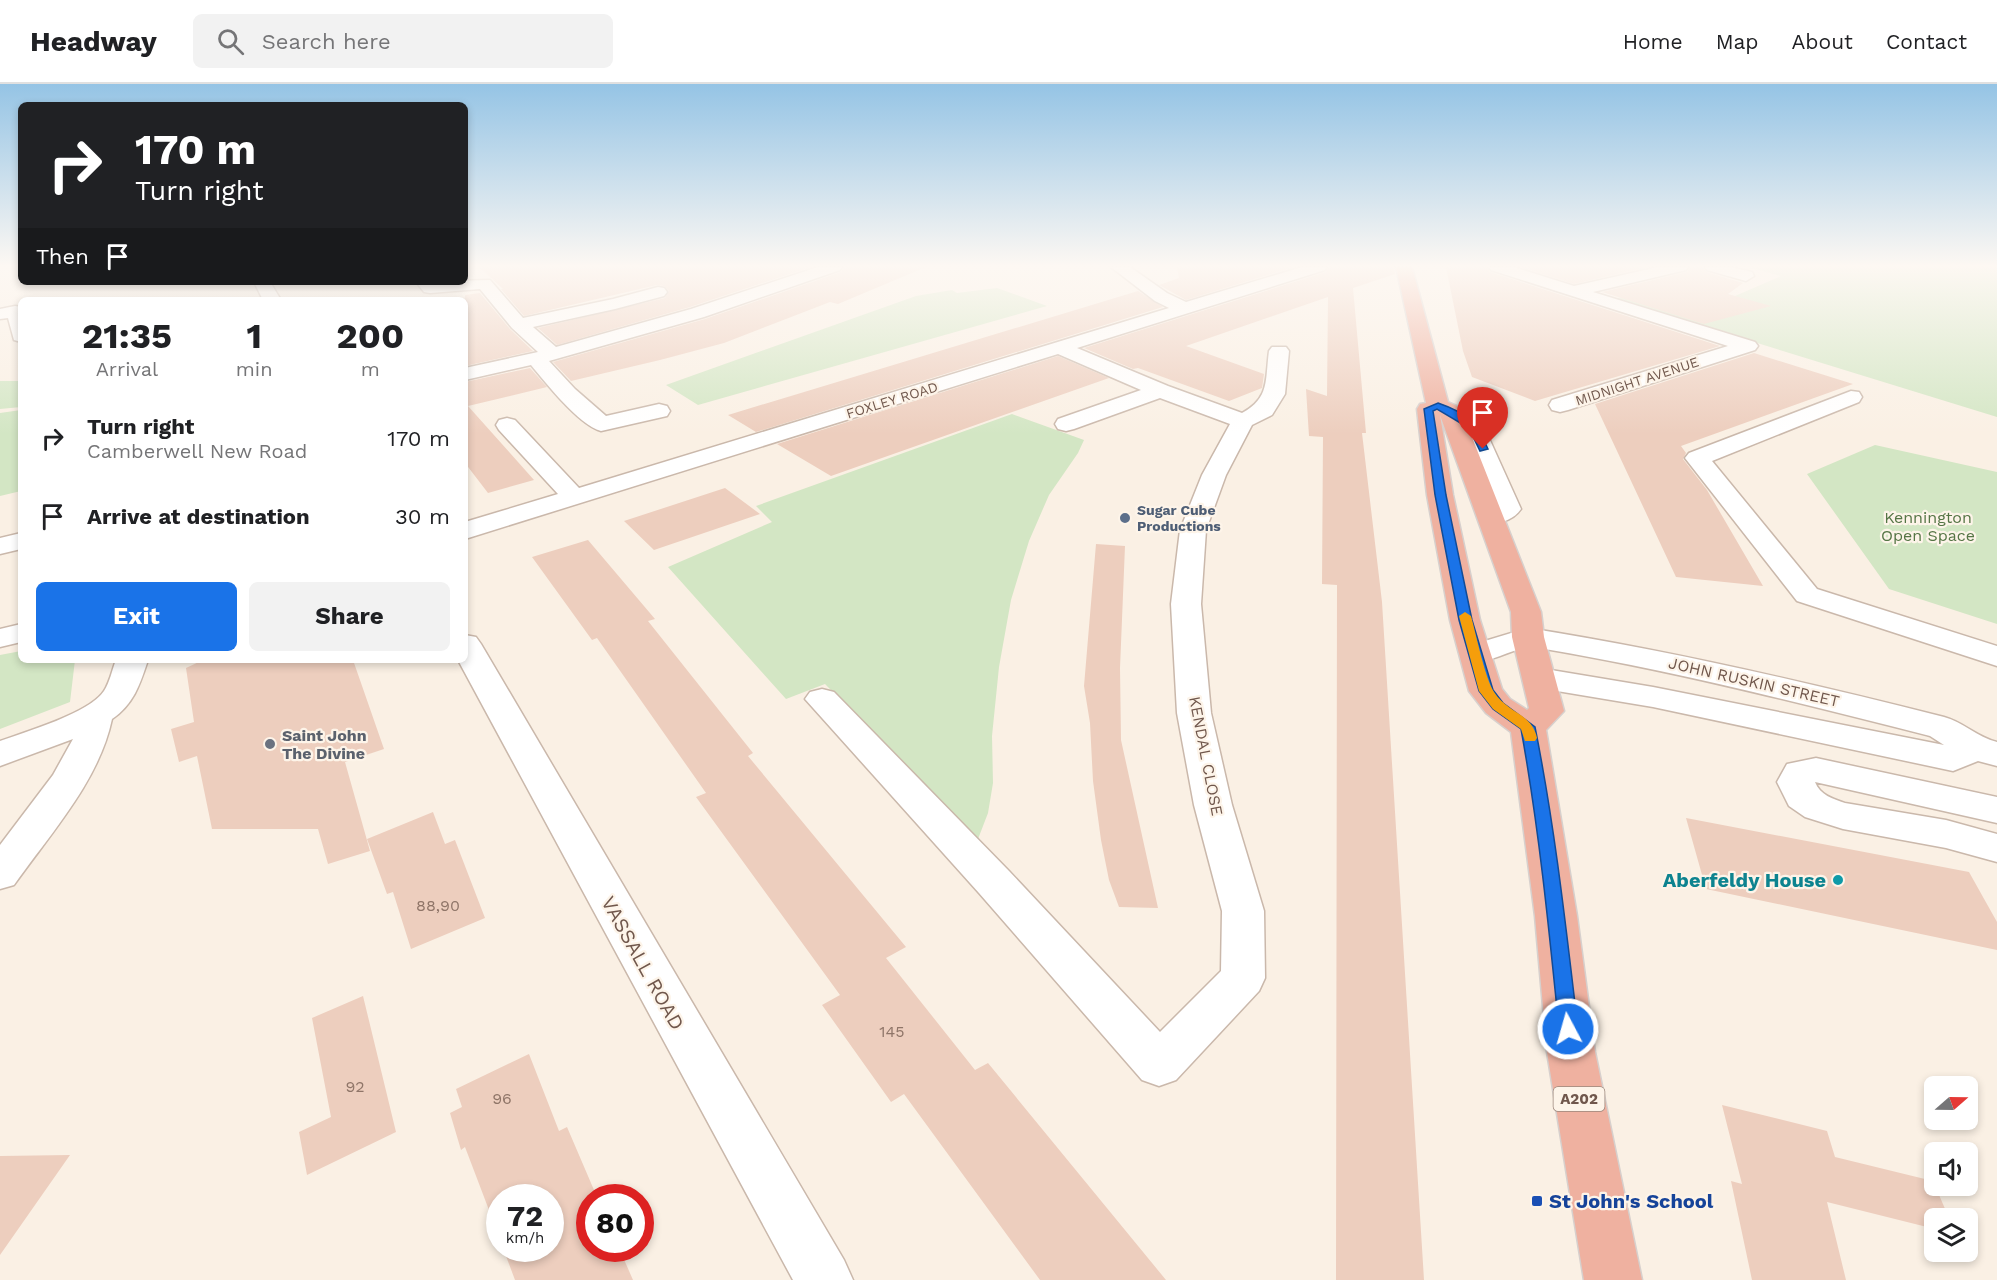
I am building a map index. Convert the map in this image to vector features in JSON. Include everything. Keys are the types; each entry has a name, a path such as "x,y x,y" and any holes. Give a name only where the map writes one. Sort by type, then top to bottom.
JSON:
{"highway":[{"path":"1420,323 1445,411 1428,409 1440,495 1466,620 1486,691 1498,706 1528,727 1547,711 1528,638 1526,612 1490,516"},
{"name":"A202","path":"1528,727 1556,916 1571,1052 1613,1280"}],"street":[{"path":"16,323 18,342"},
{"path":"525,323 519,324 545,357 567,394 601,424 658,411"},
{"path":"468,373 545,357 667,323"},
{"name":"FOXLEY ROAD","path":"468,530 1138,323"},
{"name":"MIDNIGHT AVENUE","path":"1560,405 1748,346 1674,323"},
{"path":"1061,348 1160,391 1242,421 1264,410 1274,394 1279,351"},
{"path":"1066,424 1160,391"},
{"path":"1851,397 1697,458 1807,595 1997,656"},
{"path":"1445,411 1473,427 1503,492 1508,509 1501,514 1490,516"},
{"name":"KENDAL CLOSE","path":"822,699 986,873 1159,1065 1243,978 1243,911 1214,805 1194,712 1186,604 1193,530 1214,475 1242,421"},
{"path":"507,425 575,498"},
{"path":"0,546 18,542"},
{"path":"0,638 18,634"},
{"path":"1476,654 1528,638"},
{"name":"JOHN RUSKIN STREET","path":"1528,638 1651,659 1864,708 1942,728 1985,751"},
{"name":"VASSALL ROAD","path":"468,649 824,1280"},
{"path":"0,754 96,715 118,694 131,663"},
{"name":"JOHN RUSKIN STREET","path":"1539,678 1653,697 1953,759 1985,751"},
{"path":"0,874 68,782 90,741 96,715"},
{"path":"1997,810 1816,770 1800,773 1796,782 1802,797 1818,808 1843,816 1946,834 1997,848"}],"green space":[{"path":"841,323 988,323 698,405 666,385"},
{"path":"1691,323 1997,323 1997,417"},
{"path":"0,381 18,381 18,407 0,409"},
{"path":"18,410 18,492 0,496 0,413"},
{"path":"1012,414 1084,440 1078,453 1049,495 1029,541 1011,600 999,667 992,736 993,783 988,813 978,839 825,684 786,699 668,567 772,522 756,506"},
{"name":"Kennington Open Space","path":"1875,445 1997,472 1997,624 1889,589 1807,474"},
{"path":"18,652 18,663 75,663 70,702 0,729 0,655"}],"building":[{"path":"468,323 505,323 533,351 468,365"},
{"path":"560,323 635,323 557,345 538,328"},
{"path":"692,323 776,323 724,343 571,381 553,362"},
{"path":"1033,323 1112,323 756,432 728,415"},
{"path":"1164,323 1253,323 1186,346 1264,374 1262,388 1229,401 1138,368 1133,369 1084,348"},
{"path":"1328,323 1356,323 1366,433 1362,433 1382,602 1424,1280 1336,1280 1337,585 1322,584 1323,437 1309,436 1306,389 1327,396"},
{"path":"1457,323 1648,323 1720,346 1535,401 1472,377 1463,351"},
{"path":"1754,353 1853,384 1681,446 1686,453 1683,459 1707,490 1763,586 1676,577 1595,404"},
{"path":"1058,356 1109,378 831,476 777,444"},
{"path":"530,368 547,387 468,406 468,381"},
{"path":"468,406 534,480 488,493 468,467"},
{"path":"725,488 760,514 654,550 624,521"},
{"path":"588,540 655,619 648,621 753,753 748,756 906,947 886,958 975,1070 988,1063 1166,1280 1040,1280 904,1094 891,1102 822,1005 840,995 696,797 706,793 597,638 592,640 532,557"},
{"path":"1096,544 1125,546 1120,668 1121,740 1158,908 1119,907 1109,880 1101,840 1093,781 1090,723 1084,686"},
{"name":"Saint John The Divine","path":"197,663 354,663 384,749 345,762 370,851 328,864 318,829 212,829 197,756 179,762 171,729 194,722 186,668"},
{"path":"433,812 445,844 455,840 485,918 411,949 393,892 387,894 367,839"},
{"name":"Aberfeldy House","path":"1686,818 1969,872 1997,922 1997,950 1706,889"},
{"path":"363,996 396,1132 307,1175 299,1132 331,1117 312,1018"},
{"path":"529,1054 559,1131 567,1127 591,1184 576,1184 576,1262 625,1262 633,1280 515,1280 508,1262 564,1262 564,1184 486,1184 486,1202 465,1147 461,1150 450,1113 462,1107 456,1089"},
{"path":"1722,1105 1827,1131 1835,1157 1924,1179 1924,1196 1939,1196 1945,1208 1924,1208 1924,1226 1827,1202 1846,1280 1752,1280 1731,1181 1742,1184"},
{"path":"70,1155 0,1255 0,1156"}],"slow traffic":[{"path":"1465,616 1486,691 1498,706 1528,727 1530,738"}],"place":[{"name":"Sugar Cube Productions","path":"1125,518"},
{"name":"Saint John The Divine","path":"270,744"},
{"name":"Aberfeldy House","path":"1838,880"},
{"name":"St John's School","path":"1537,1201"}],"route":[{"path":"1483,449 1473,427 1466,421 1438,406 1428,409 1440,495 1461,587 1466,620 1486,691 1498,706 1528,727 1556,916 1568,1029"}]}
